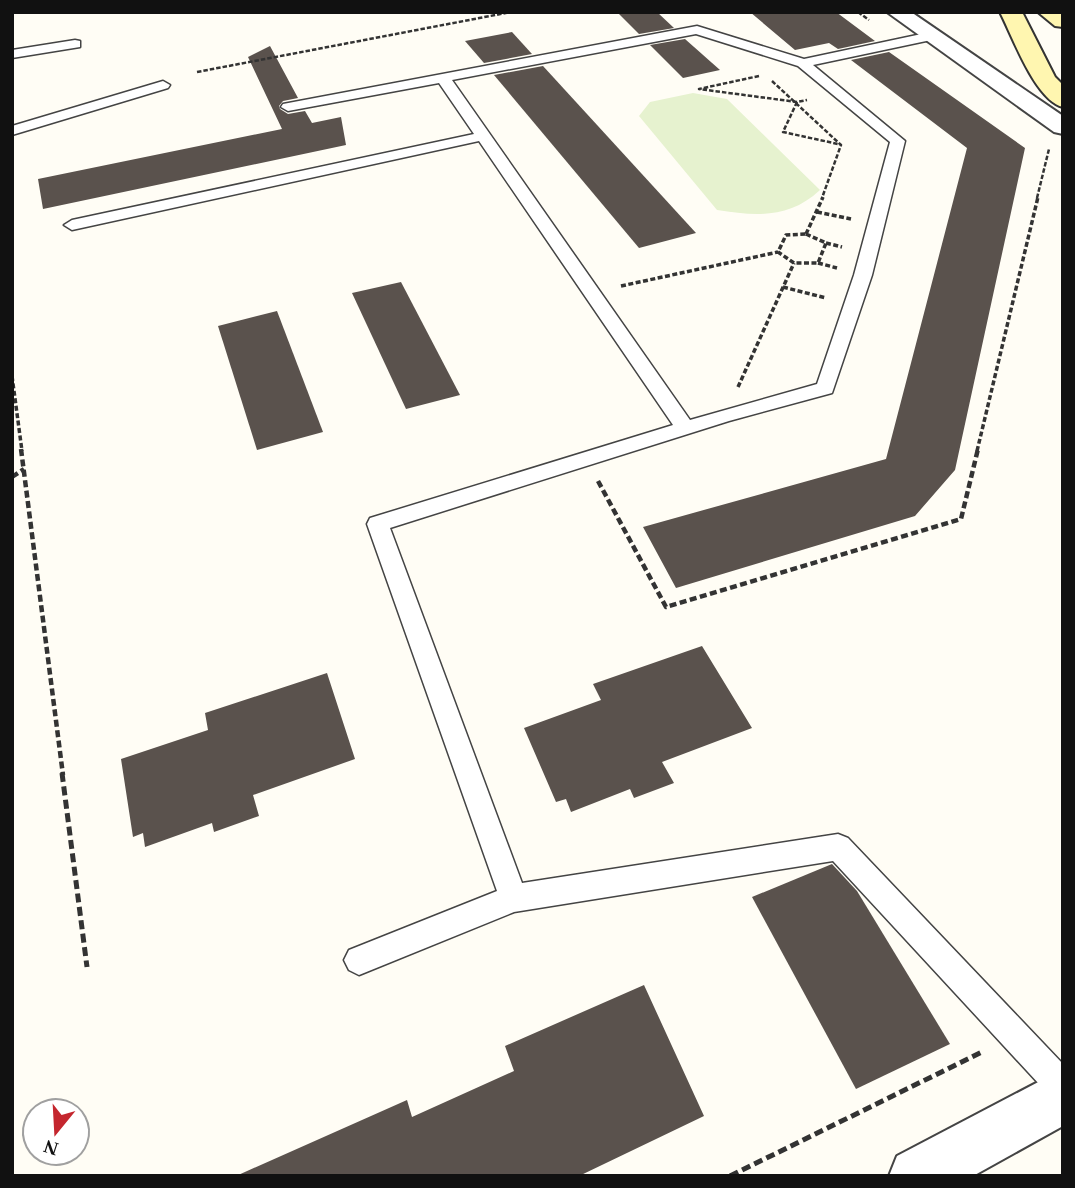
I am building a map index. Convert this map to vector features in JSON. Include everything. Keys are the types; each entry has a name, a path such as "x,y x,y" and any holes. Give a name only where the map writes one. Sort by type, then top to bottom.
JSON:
{"main road":[{"path":"1011,12 1045,80 1063,100"},
{"path":"1048,12 1063,21"}],"street":[{"path":"897,12 1063,127"},
{"path":"917,1176 1063,1096"}],"lane":[{"path":"288,107 697,30 803,63 898,141 870,254 825,388 724,416 379,524 514,898"},
{"path":"803,63 931,36"},
{"path":"12,54 75,44"},
{"path":"443,78 686,429"},
{"path":"12,131 163,85"},
{"path":"72,225 483,136"},
{"path":"359,960 514,898 838,847 1063,1087"}],"path":[{"path":"197,72 511,12"},
{"path":"797,102 699,89 764,74 797,102 841,145"},
{"path":"797,102 783,132 841,145"},
{"path":"806,234 817,212 841,145"},
{"path":"587,460 666,607 961,519 1049,148"},
{"path":"591,293 778,252 794,263 818,263 826,243 806,234 786,235 778,252"},
{"path":"724,416 794,263"},
{"path":"783,287 853,305"},
{"path":"12,376 87,967"},
{"path":"12,477 24,469"},
{"path":"730,1176 1015,1036"}],"green space":[{"path":"693,93 727,99 820,190 784,211 759,214 717,210 639,116 650,102"}],"building":[{"path":"617,12 657,12 674,28 639,34"},
{"path":"750,12 836,12 875,41 838,49 829,43 795,50"},
{"path":"512,32 532,54 484,63 465,41"},
{"path":"685,39 720,70 683,78 650,45"},
{"path":"270,46 298,98 283,101 280,109 288,114 305,111 312,123 341,117 346,145 43,209 38,179 282,129 248,57"},
{"path":"889,52 1025,148 955,470 915,516 676,588 643,527 886,459 967,148 851,60"},
{"path":"543,66 696,233 639,248 494,75"},
{"path":"401,282 460,395 406,409 352,293"},
{"path":"277,311 323,432 257,450 218,326"},
{"path":"702,646 752,728 662,762 674,783 634,798 630,789 571,812 566,799 556,802 524,728 601,700 593,684"},
{"path":"327,673 355,759 253,795 259,816 214,832 212,823 145,847 143,833 133,837 121,759 208,730 205,713"},
{"path":"832,864 857,891 950,1044 856,1089 752,897"},
{"path":"644,985 704,1116 579,1176 236,1176 407,1100 412,1117 514,1071 505,1046"}]}
